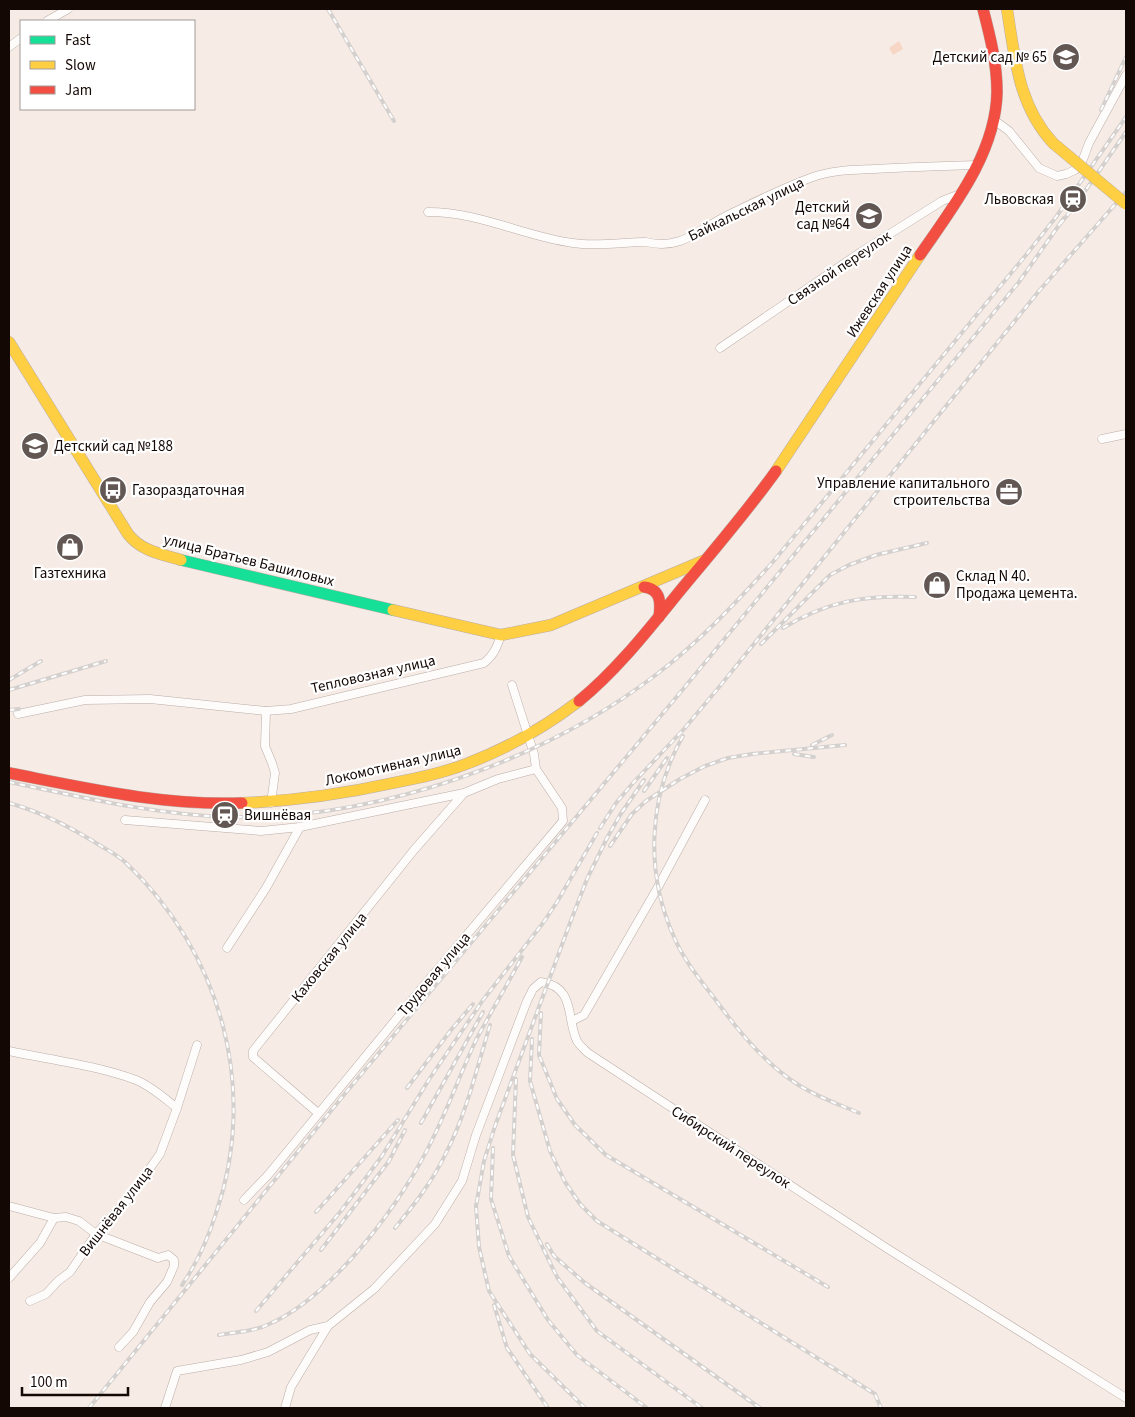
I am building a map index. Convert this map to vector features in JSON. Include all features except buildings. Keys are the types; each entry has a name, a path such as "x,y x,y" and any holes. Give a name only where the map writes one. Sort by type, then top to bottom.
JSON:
{"street":[{"path":"49,20 68,9"},
{"name":"Ижевская улица","path":"706,560 744,514 791,451 977,166 994,120 996,105 996,68 993,45 983,9"},
{"path":"1006,9 1025,99 1038,125 1053,143 1126,204"},
{"path":"9,47 20,39"},
{"path":"994,120 1009,131 1039,168 1057,176 1066,174 1076,170 1082,162 1089,143 1126,75"},
{"name":"Байкальская улица","path":"428,212 465,215 502,224 540,237 575,244 672,243 692,237 727,215 814,177 834,171 905,167 977,166"},
{"name":"Связной переулок","path":"720,348 861,252 942,201 960,194"},
{"name":"улица Братьев Башиловых","path":"9,342 118,520 133,540 144,549 186,561 501,635"},
{"path":"1102,439 1126,434"},
{"path":"501,635 551,625 706,560"},
{"name":"Локомотивная улица","path":"9,773 148,798 200,802 271,803 340,795 440,772 472,762 527,734 560,714 589,692 626,655 706,560"},
{"path":"644,587 653,589 660,596 659,617"},
{"name":"Тепловозная улица","path":"18,714 85,700 150,699 266,711 291,709 484,663 497,649 501,635"},
{"name":"Трудовая улица","path":"244,1200 268,1175 420,989 563,821 562,808 536,768 534,754 512,685"},
{"path":"266,711 265,746 275,773 271,803"},
{"path":"125,820 261,831 300,827 464,792 498,779 536,768"},
{"name":"Каховская улица","path":"318,1114 253,1057 253,1051 414,850 464,792"},
{"path":"572,1021 584,1015 658,887 705,800"},
{"path":"227,948 266,888 300,827"},
{"name":"Сибирский переулок","path":"328,1326 374,1289 435,1224 462,1181 476,1135 527,1000 532,989 541,982 556,988 564,995 568,1003 577,1041 588,1053 880,1244 1126,1398"},
{"name":"Вишнёвая улица","path":"30,1301 46,1294 70,1272 96,1234 131,1195 160,1154 197,1045"},
{"path":"9,1051 76,1063 136,1080 146,1085 177,1108"},
{"path":"9,1206 54,1218 66,1217 79,1221 96,1234 158,1258 168,1255 174,1260 174,1266 167,1282 150,1302 133,1332 119,1347"},
{"path":"9,1278 40,1243 54,1218"},
{"path":"165,1408 177,1371 259,1355 310,1330 328,1326"},
{"path":"285,1408 291,1387 328,1326"}],"shaded area":[{"path":"899,41 903,49 893,55 889,48"}],"railway":[{"path":"328,9 394,121"},
{"path":"1101,110 1126,57"},
{"path":"9,782 147,809 202,816 285,815 342,808 399,796 455,780 510,759 562,734 612,706 688,649 772,563 1026,255 1056,217 1126,117"},
{"path":"1060,224 1126,132"},
{"path":"600,828 616,803 684,729 720,686 1039,291 1126,192"},
{"path":"89,1408 343,1096 684,688 1019,282 1064,218"},
{"path":"761,644 830,575 849,565 876,555 927,543"},
{"path":"783,628 815,611 847,602 879,597 915,597"},
{"path":"9,680 41,661"},
{"path":"9,690 106,661"},
{"path":"9,710 19,709"},
{"path":"812,745 832,735"},
{"path":"683,736 671,760 663,784 654,835 658,887 678,946 694,971 735,1025 772,1065 794,1082 810,1091 859,1113"},
{"path":"610,846 632,814 646,801 680,779 705,766 728,758 752,754 845,745"},
{"path":"794,754 814,757"},
{"path":"644,791 667,758"},
{"path":"585,1408 530,1354 489,1291 479,1247 476,1206 484,1161 495,1126 587,879 620,815 644,780"},
{"path":"9,803 56,821 90,839 123,860 159,899 186,938 208,981 223,1025 231,1071 233,1119 228,1166 216,1213 202,1250 182,1285"},
{"path":"256,1311 341,1211 382,1156 430,1078 483,1000 557,902 597,833"},
{"path":"219,1335 262,1327 292,1312 316,1293 364,1245 404,1190 420,1163 439,1126 476,1040 522,957"},
{"path":"407,1088 473,1004"},
{"path":"421,1123 483,1012"},
{"path":"541,1013 539,1055 557,1099 575,1125 606,1155 828,1287"},
{"path":"395,1228 428,1184 452,1140 471,1091 490,1025"},
{"path":"532,1039 530,1081 550,1151 565,1182 580,1204 597,1221 875,1394 881,1408"},
{"path":"516,1079 513,1155 528,1217 557,1277 597,1331 702,1408"},
{"path":"316,1212 398,1120"},
{"path":"321,1250 389,1161 405,1130"},
{"path":"493,1148 491,1199 509,1256 548,1320 577,1355 647,1408"},
{"path":"547,1244 554,1256 585,1283 760,1408"},
{"path":"494,1305 507,1348 548,1408"}],"traffic: fast":[{"path":"181,560 393,610"}],"traffic: slow":[{"path":"1007,9 1016,63 1025,97 1041,128 1053,143"},
{"path":"1053,143 1126,204"},
{"path":"776,471 920,255"},
{"path":"9,342 128,534 145,548 181,560"},
{"path":"393,610 501,635 551,625 705,560"},
{"path":"242,803 280,801 337,794 448,770 481,758 510,744 553,720 579,701"}],"traffic: jam":[{"path":"920,255 959,198 981,158 995,115 996,71 983,9"},
{"path":"579,701 619,663 644,635 741,517 776,471"},
{"path":"644,587 650,588 659,597 659,617"},
{"path":"9,773 154,799 183,802 242,803"}],"place":[{"name":"Детский сад № 65","path":"1066,57"},
{"name":"Львовская","path":"1073,199"},
{"name":"Детский сад №64","path":"869,216"},
{"name":"Детский сад №188","path":"35,446"},
{"name":"Газораздаточная","path":"113,490"},
{"name":"Управление капитального строительства","path":"1009,492"},
{"name":"Газтехника","path":"70,547"},
{"name":"Склад N 40. Продажа цемента.","path":"937,585"},
{"name":"Вишнёвая","path":"225,815"}]}
